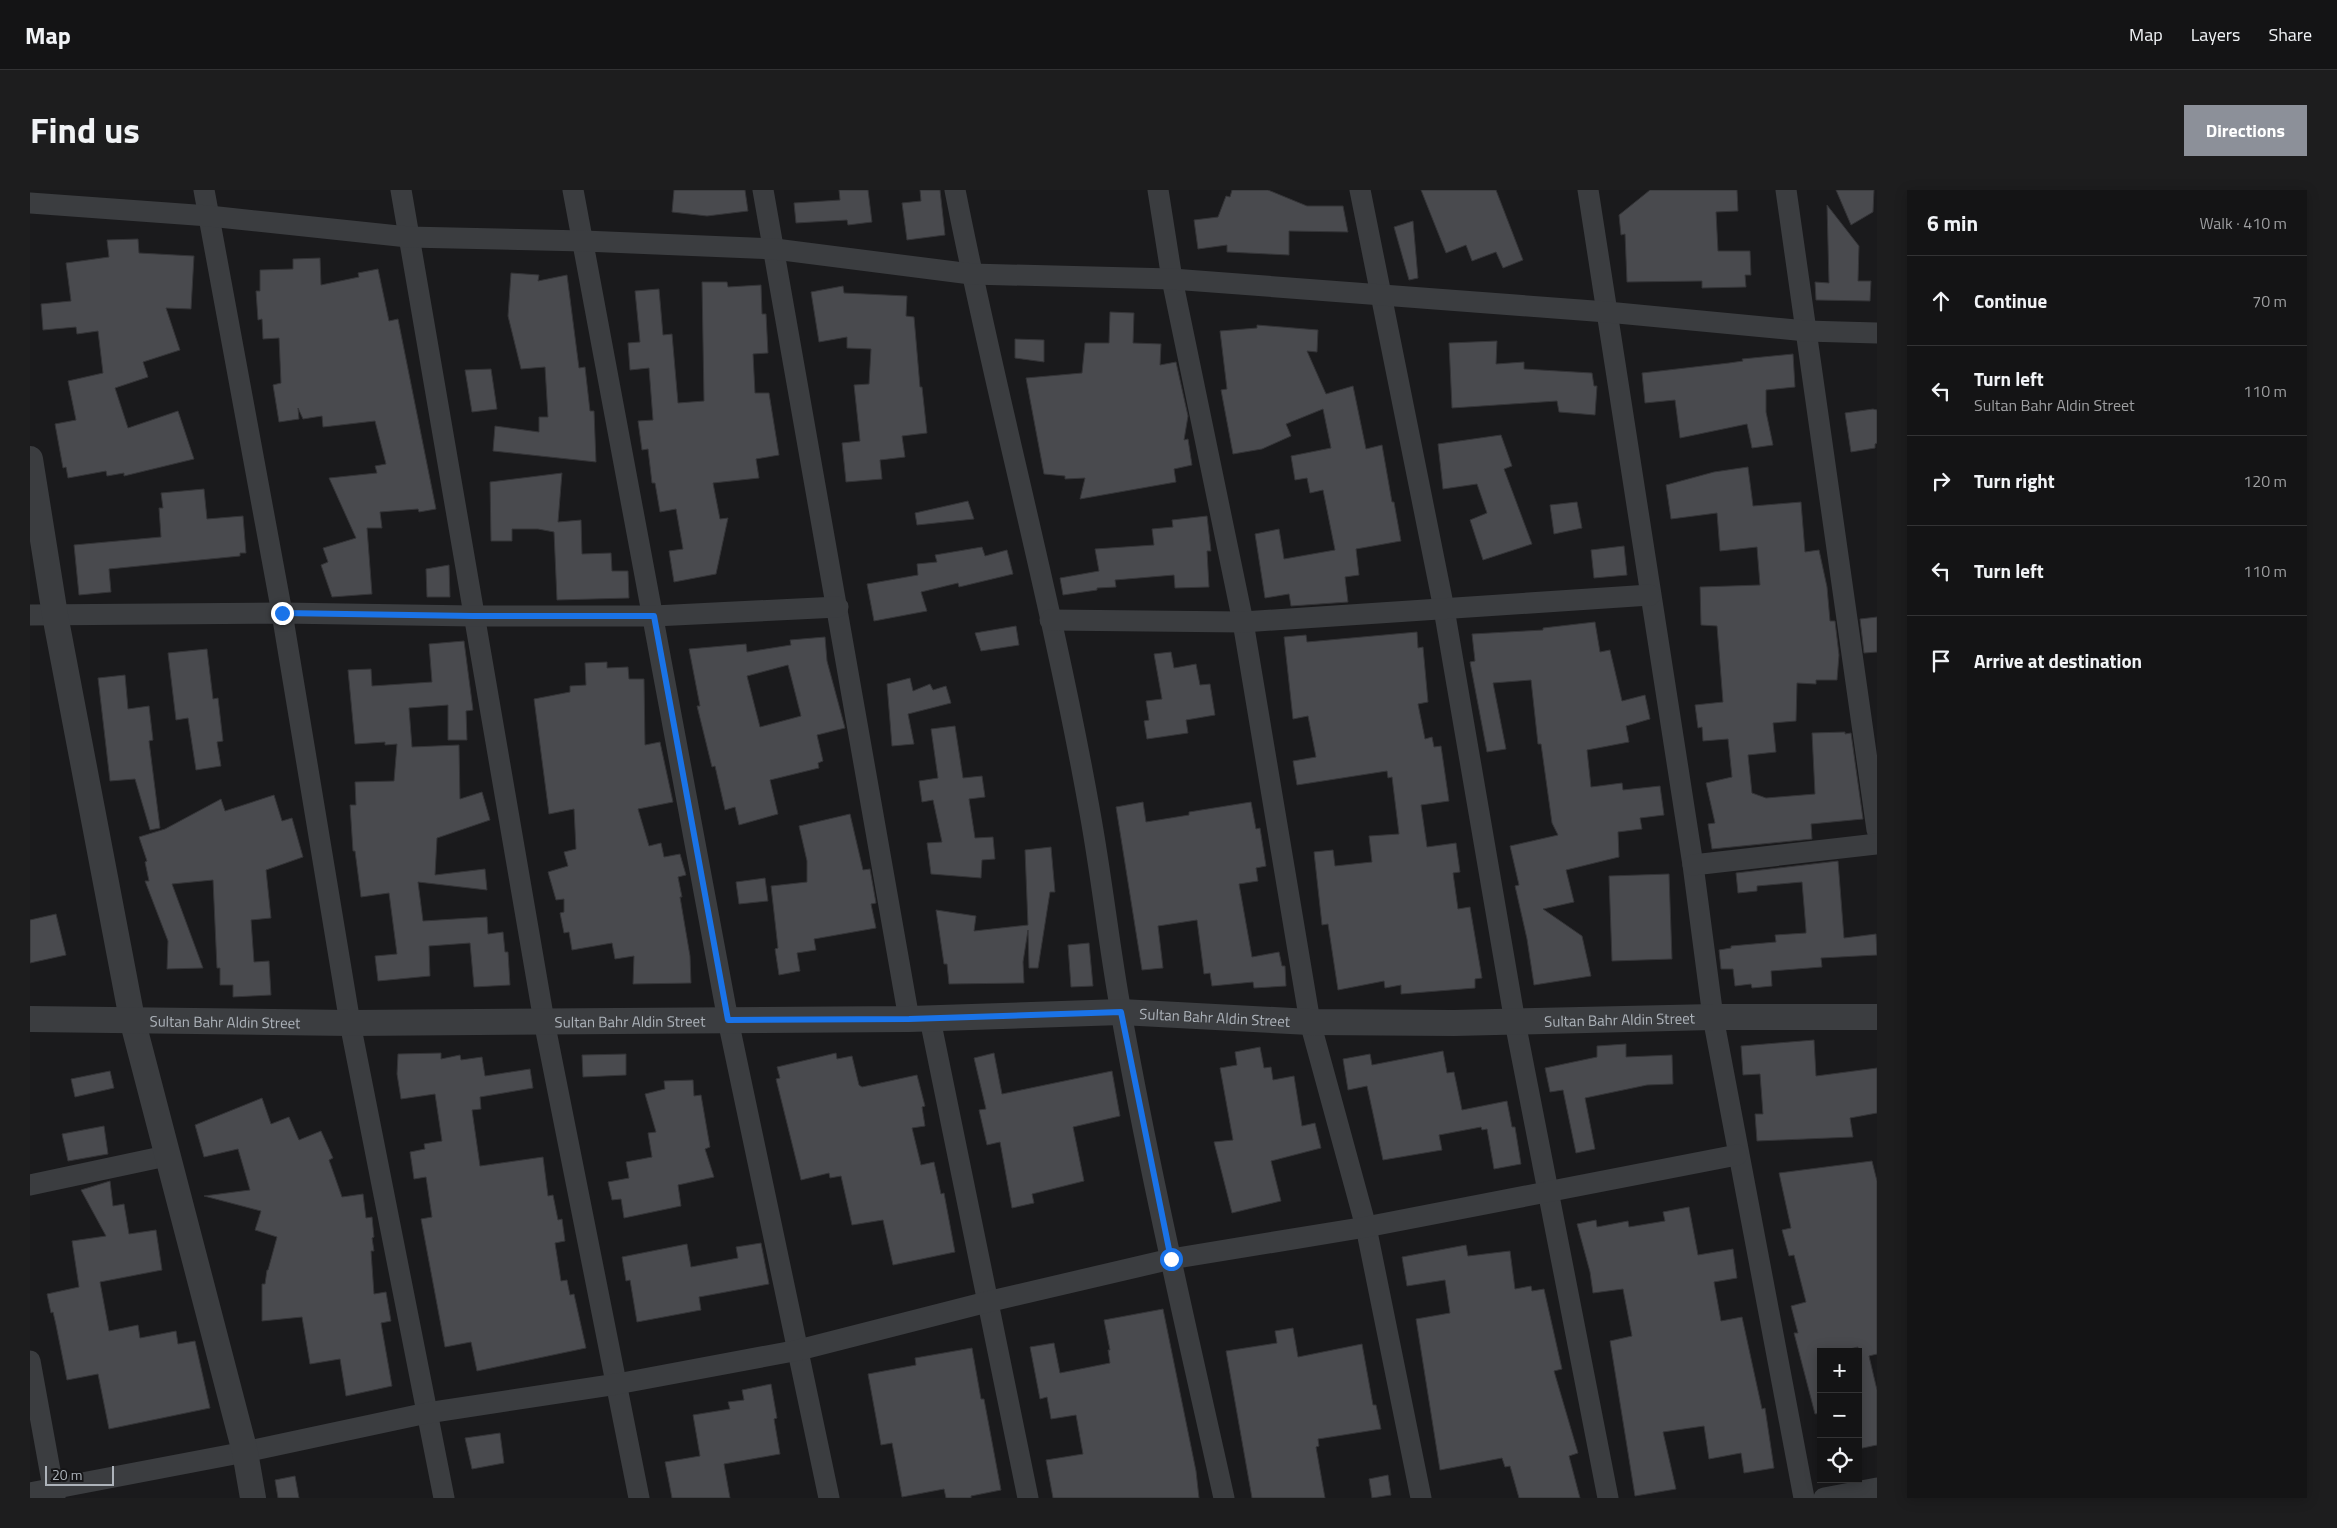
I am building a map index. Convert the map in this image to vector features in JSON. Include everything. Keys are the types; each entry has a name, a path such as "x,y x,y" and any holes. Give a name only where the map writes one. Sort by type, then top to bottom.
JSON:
{"street":[{"path":"204,190 282,613 350,1023 444,1498"},
{"path":"401,190 544,1021 640,1498"},
{"path":"573,190 728,1020 829,1498"},
{"path":"764,190 838,607 919,1019 987,1302 1028,1498"},
{"path":"955,190 971,274 1050,620 1090,813 1121,1012 1171,1259 1224,1498"},
{"path":"1158,190 1172,279 1243,622 1310,1022 1366,1227 1421,1498"},
{"path":"1360,190 1444,609 1515,1022 1608,1498"},
{"path":"1588,190 1693,864 1713,1018 1804,1498"},
{"path":"1786,190 1877,830"},
{"path":"30,203 209,216 408,237 584,241 775,249 971,274 1172,279 1607,312 1806,331 1877,333"},
{"path":"30,459 42,615 132,1019 166,1156 245,1452 254,1498"},
{"path":"1050,620 1243,622 1650,595"},
{"path":"42,615 282,613 654,616 838,607"},
{"path":"1693,864 1877,844"},
{"name":"Sultan Bahr Aldin Street","path":"30,1019 350,1023 919,1019 1121,1012 1310,1022 1515,1022 1877,1017"},
{"path":"30,1493 54,1493 427,1413 617,1384 799,1350 987,1302 1171,1259 1366,1227 1738,1155"},
{"path":"30,1185 166,1156"},
{"path":"30,1361 54,1493"},
{"path":"1824,1498 1877,1488"}],"building":[{"path":"674,190 745,190 748,211 707,216 672,212"},
{"path":"839,190 868,190 872,222 848,225 847,220 796,223 794,203 840,200"},
{"path":"920,190 940,190 945,235 907,240 902,203 921,201"},
{"path":"1232,190 1268,190 1307,206 1343,206 1348,232 1289,231 1289,255 1227,252 1227,245 1198,249 1194,220 1218,217 1226,196 1230,197"},
{"path":"1421,190 1496,190 1523,260 1503,268 1496,252 1472,261 1466,245 1446,253"},
{"path":"1650,190 1737,190 1738,211 1716,212 1718,251 1750,251 1751,275 1745,275 1746,287 1702,288 1702,281 1627,282 1625,234 1621,235 1619,215"},
{"path":"1836,190 1874,190 1873,212 1851,225"},
{"path":"1827,205 1859,246 1858,281 1871,281 1870,301 1816,300 1815,282 1829,283"},
{"path":"1413,221 1418,278 1409,280 1394,227"},
{"path":"138,239 139,253 194,256 191,309 166,308 180,350 143,362 148,377 115,388 128,428 178,411 194,459 124,476 124,473 107,476 106,471 68,478 66,467 63,468 55,424 76,420 68,381 103,373 98,331 77,334 76,327 43,330 41,304 71,301 66,263 109,257 107,240"},
{"path":"320,258 321,285 359,277 358,273 378,269 389,321 398,319 436,509 419,512 418,509 380,512 382,528 367,528 372,594 332,597 321,565 328,562 323,548 356,538 329,478 377,473 375,466 386,464 375,421 323,427 322,416 303,419 298,408 299,419 279,422 273,385 281,383 279,338 263,339 262,319 258,320 256,291 260,291 260,270 293,269 293,259"},
{"path":"511,273 539,275 538,281 567,275 579,368 585,367 590,411 594,411 596,462 493,451 495,426 539,432 539,417 548,417 545,367 521,369 508,316"},
{"path":"702,282 727,282 728,287 761,285 762,314 766,314 768,353 753,354 755,393 769,393 779,455 756,459 759,478 713,483 720,519 728,518 716,574 674,582 669,551 683,549 676,509 660,512 655,483 652,483 648,449 642,450 638,421 653,420 649,368 630,370 628,343 640,342 635,291 659,289 663,335 672,334 678,403 704,401"},
{"path":"843,286 844,293 907,296 906,316 914,317 920,387 922,387 927,433 902,436 905,457 880,460 882,479 846,482 842,443 860,441 854,385 869,384 871,349 847,348 847,337 819,342 811,292"},
{"path":"1110,312 1134,313 1133,343 1161,344 1160,365 1176,362 1188,416 1184,440 1188,439 1192,465 1174,469 1176,482 1080,499 1085,478 1065,479 1065,476 1044,474 1026,378 1082,373 1085,343 1109,343"},
{"path":"1257,325 1318,330 1317,352 1307,351 1326,394 1353,386 1366,449 1382,445 1401,541 1356,549 1359,575 1345,577 1348,602 1291,606 1289,594 1265,598 1255,534 1279,529 1284,559 1335,550 1323,490 1310,493 1307,478 1295,480 1291,456 1331,448 1323,409 1286,424 1291,436 1262,449 1233,454 1221,390 1227,389 1220,331 1257,328"},
{"path":"1015,339 1044,340 1044,362 1015,358"},
{"path":"1497,341 1496,364 1524,362 1524,369 1592,373 1594,386 1597,386 1595,415 1559,412 1557,401 1452,408 1449,343"},
{"path":"1793,354 1795,387 1766,390 1766,412 1773,445 1752,448 1747,424 1680,438 1675,400 1645,403 1642,373"},
{"path":"491,369 497,409 472,412 465,370"},
{"path":"1877,410 1877,443 1875,448 1851,452 1845,413"},
{"path":"1501,435 1512,466 1504,469 1532,544 1483,560 1470,520 1487,513 1477,484 1443,489 1438,444"},
{"path":"1748,467 1753,506 1801,502 1805,552 1819,550 1827,587 1830,621 1835,621 1839,655 1837,680 1816,680 1816,684 1797,683 1796,721 1773,723 1776,752 1748,755 1752,793 1766,798 1815,794 1812,733 1851,733 1863,819 1811,824 1812,839 1712,849 1708,824 1715,823 1706,783 1732,777 1728,739 1703,741 1702,727 1698,728 1695,705 1723,702 1717,626 1701,625 1700,587 1760,585 1757,547 1720,551 1717,513 1671,519 1666,485 1714,472"},
{"path":"562,473 558,522 581,520 582,554 611,553 612,571 628,571 629,598 557,600 554,532 538,529 512,529 512,541 491,541 490,482"},
{"path":"204,489 207,519 243,516 246,553 240,553 240,556 109,569 111,592 79,595 74,545 161,537 159,508 163,508 161,493"},
{"path":"968,501 974,519 917,525 915,513"},
{"path":"1577,502 1582,528 1554,534 1550,505"},
{"path":"1207,516 1211,551 1207,551 1209,587 1175,588 1174,575 1115,580 1116,587 1097,588 1097,590 1063,595 1060,578 1099,571 1095,549 1154,545 1152,529 1173,527 1172,520"},
{"path":"1624,546 1627,575 1594,578 1591,550"},
{"path":"982,547 985,556 1007,550 1013,574 959,587 958,583 921,592 927,611 874,621 867,584 918,575 917,564 937,562 935,555"},
{"path":"449,565 450,597 427,597 426,569"},
{"path":"1877,617 1877,652 1864,653 1860,619"},
{"path":"1595,622 1600,652 1610,650 1622,701 1645,695 1650,719 1626,726 1629,742 1587,750 1591,787 1622,783 1623,790 1660,786 1664,815 1640,818 1642,829 1618,832 1619,857 1566,870 1574,902 1543,909 1582,936 1591,976 1534,985 1527,939 1515,886 1519,885 1510,846 1558,835 1552,823 1541,744 1538,744 1531,680 1493,683 1506,749 1487,752 1470,662 1475,661 1472,634 1543,630 1543,628"},
{"path":"1016,626 1019,645 981,651 975,633"},
{"path":"1417,632 1418,648 1423,647 1428,702 1418,704 1425,739 1432,737 1434,747 1441,746 1449,801 1421,805 1427,847 1456,843 1460,872 1453,873 1458,909 1470,907 1482,978 1475,979 1475,988 1401,994 1401,985 1385,988 1384,981 1338,990 1328,924 1322,925 1314,852 1333,850 1335,866 1372,862 1369,836 1399,834 1392,777 1388,778 1387,771 1297,785 1293,761 1316,757 1308,716 1293,719 1284,637 1306,635 1307,642"},
{"path":"825,637 827,661 845,728 817,735 823,761 818,763 819,768 770,780 778,814 739,825 735,807 725,810 715,766 712,767 697,706 700,706 689,649 746,644 747,652 791,645 790,640","holes":["788,665 801,716 760,727 747,676"]},
{"path":"464,641 473,710 466,711 467,740 448,740 448,705 409,708 412,747 459,745 460,799 482,792 490,820 437,838 435,875 485,869 487,890 418,882 423,921 487,917 488,934 503,932 505,952 508,952 510,985 474,987 470,943 429,946 430,976 378,981 375,956 397,954 389,893 361,897 355,851 353,851 350,805 356,805 355,782 394,781 397,744 385,745 385,742 355,744 348,670 371,669 372,686 432,682 429,644"},
{"path":"207,649 213,699 218,698 223,741 217,742 221,766 196,770 188,718 176,720 168,653"},
{"path":"1171,652 1174,668 1196,664 1200,685 1210,684 1215,715 1186,720 1188,733 1147,739 1144,721 1149,720 1146,701 1162,699 1154,654"},
{"path":"607,662 607,668 628,667 629,679 644,679 645,745 660,742 673,802 638,809 649,846 661,843 664,857 680,854 686,875 678,877 690,956 691,983 633,984 634,956 615,959 612,943 572,950 569,932 564,933 560,913 564,912 564,899 556,900 548,872 568,866 564,852 576,849 574,809 549,814 534,699 570,692 570,686 586,685 585,663"},
{"path":"125,675 128,709 149,706 153,740 149,741 160,828 150,830 135,779 110,781 98,678"},
{"path":"910,678 913,691 930,684 933,690 946,686 951,703 908,714 914,744 892,746 887,684"},
{"path":"955,726 963,778 982,776 985,797 969,799 975,838 993,837 995,859 982,860 981,878 931,874 927,843 942,842 933,800 922,802 919,781 938,778 931,729"},
{"path":"274,795 282,821 292,818 303,857 266,870 271,918 251,920 254,962 269,961 271,995 233,997 233,985 220,985 220,968 217,968 213,880 172,884 203,968 167,969 168,941 145,881 149,881 145,862 147,861 139,837 165,829 221,799 225,811"},
{"path":"1143,802 1146,822 1189,815 1189,812 1251,802 1256,829 1260,828 1266,866 1256,868 1258,881 1239,884 1252,957 1279,952 1282,966 1285,966 1286,986 1254,988 1253,982 1212,986 1210,973 1204,974 1197,920 1158,926 1163,968 1142,970 1116,807"},
{"path":"850,814 863,870 870,869 876,903 871,904 876,928 814,939 816,950 797,953 800,971 779,975 775,949 778,948 771,886 807,882 807,861 799,826"},
{"path":"1051,847 1055,892 1050,892 1038,968 1029,968 1028,930 1023,962 1024,983 949,984 936,910 976,916 974,931 1028,925 1025,850"},
{"path":"1838,861 1844,938 1876,934 1877,955 1821,958 1822,967 1771,971 1772,986 1752,988 1751,984 1735,986 1733,969 1721,969 1719,950 1731,948 1731,946 1776,942 1775,935 1806,933 1802,882 1757,886 1757,891 1738,893 1736,873"},
{"path":"1669,874 1672,959 1612,961 1609,876"},
{"path":"765,878 768,901 739,904 736,882"},
{"path":"56,914 66,955 30,963 30,920"},
{"path":"1089,943 1093,986 1071,987 1068,945"},
{"path":"1814,1040 1816,1076 1877,1068 1877,1113 1850,1118 1853,1137 1757,1141 1755,1114 1763,1114 1760,1074 1743,1075 1741,1046"},
{"path":"1626,1044 1626,1057 1672,1055 1673,1084 1647,1085 1585,1098 1595,1149 1576,1153 1563,1090 1550,1092 1545,1068 1597,1057 1597,1046"},
{"path":"1260,1047 1264,1068 1271,1067 1273,1080 1294,1076 1302,1126 1315,1123 1321,1148 1271,1161 1281,1201 1232,1213 1214,1142 1233,1140 1220,1068 1237,1065 1235,1052"},
{"path":"1443,1051 1447,1073 1454,1072 1462,1110 1507,1101 1512,1127 1515,1127 1521,1164 1494,1169 1487,1129 1482,1130 1481,1127 1439,1135 1442,1150 1383,1160 1367,1086 1348,1090 1343,1059 1370,1054 1372,1065"},
{"path":"441,1053 441,1059 460,1055 461,1060 482,1057 485,1076 530,1069 533,1088 480,1097 481,1109 472,1110 480,1166 543,1157 548,1196 553,1195 558,1220 562,1219 565,1241 555,1243 561,1281 567,1280 570,1295 574,1294 586,1348 477,1371 471,1342 445,1347 421,1219 432,1217 426,1177 414,1179 410,1152 425,1149 424,1144 442,1141 435,1094 401,1099 397,1074 398,1054"},
{"path":"836,1053 837,1059 852,1056 859,1085 862,1087 917,1075 925,1106 922,1107 925,1126 912,1128 921,1165 934,1162 941,1194 944,1193 955,1252 893,1265 883,1220 852,1225 841,1176 830,1178 829,1173 801,1180 776,1079 780,1078 777,1067"},
{"path":"994,1053 1002,1094 1112,1071 1120,1116 1073,1127 1084,1181 1032,1194 1034,1203 1012,1208 1000,1142 987,1145 979,1110 986,1109 974,1058"},
{"path":"626,1054 626,1075 583,1077 582,1055"},
{"path":"110,1071 114,1088 75,1097 71,1079"},
{"path":"693,1080 694,1096 701,1095 710,1147 705,1149 714,1177 678,1185 681,1206 624,1218 621,1199 612,1200 608,1182 629,1178 626,1162 652,1157 648,1133 656,1132 645,1094 665,1089 664,1081"},
{"path":"262,1098 271,1124 289,1117 299,1140 321,1131 333,1158 329,1160 342,1197 363,1194 366,1218 372,1217 374,1251 371,1251 374,1294 386,1292 391,1321 381,1323 392,1386 346,1396 340,1359 310,1364 302,1317 262,1321 262,1284 265,1284 267,1270 277,1237 255,1230 261,1211 204,1196 250,1190 238,1149 204,1157 195,1125"},
{"path":"104,1126 108,1154 68,1161 62,1134"},
{"path":"1872,1161 1877,1181 1877,1354 1869,1356 1877,1390 1877,1445 1862,1448 1862,1348 1817,1348 1817,1414 1815,1414 1794,1333 1798,1333 1791,1306 1806,1302 1794,1255 1789,1256 1782,1230 1791,1228 1779,1173"},
{"path":"110,1181 113,1206 124,1204 129,1234 156,1230 162,1270 100,1282 109,1331 138,1325 140,1338 176,1331 178,1344 195,1341 210,1408 109,1429 98,1374 67,1380 53,1312 51,1313 47,1294 79,1287 72,1241 106,1236 81,1190"},
{"path":"1689,1207 1698,1255 1733,1249 1737,1278 1714,1282 1721,1321 1742,1317 1762,1409 1765,1408 1774,1468 1744,1473 1741,1453 1709,1459 1704,1426 1663,1432 1676,1489 1635,1496 1610,1341 1632,1336 1623,1289 1593,1293 1590,1272 1577,1224 1596,1220 1597,1227 1628,1221 1629,1227 1665,1221 1663,1212"},
{"path":"761,1243 769,1284 699,1297 701,1310 637,1322 630,1280 626,1281 622,1257 687,1244 691,1267 738,1258 736,1247"},
{"path":"1466,1245 1468,1256 1510,1251 1515,1289 1531,1286 1532,1291 1544,1289 1562,1369 1554,1371 1578,1453 1569,1456 1580,1498 1519,1498 1510,1466 1505,1467 1502,1458 1440,1470 1416,1319 1450,1313 1445,1280 1407,1286 1402,1257"},
{"path":"1163,1309 1196,1471 1199,1498 1053,1498 1046,1460 1083,1454 1076,1415 1051,1419 1047,1397 1040,1399 1030,1347 1054,1343 1060,1373 1110,1363 1108,1350 1110,1350 1104,1320"},
{"path":"1293,1328 1298,1357 1362,1344 1373,1405 1376,1405 1381,1429 1318,1439 1319,1446 1316,1447 1325,1498 1252,1498 1226,1351 1277,1343 1275,1331"},
{"path":"972,1348 981,1399 984,1399 1001,1490 971,1496 971,1498 946,1498 944,1489 902,1497 892,1443 881,1445 868,1374 916,1365 915,1358"},
{"path":"771,1384 777,1418 774,1419 780,1454 724,1464 730,1498 672,1498 665,1462 700,1456 693,1415 730,1409 728,1402 744,1400 742,1390"},
{"path":"500,1433 504,1463 472,1469 465,1438"},
{"path":"1388,1475 1391,1495 1372,1498 1369,1479"},
{"path":"295,1476 299,1498 278,1498 275,1480"}],"route":[{"path":"282,613 654,616 728,1020 909,1019 1121,1012 1171,1259"}]}
